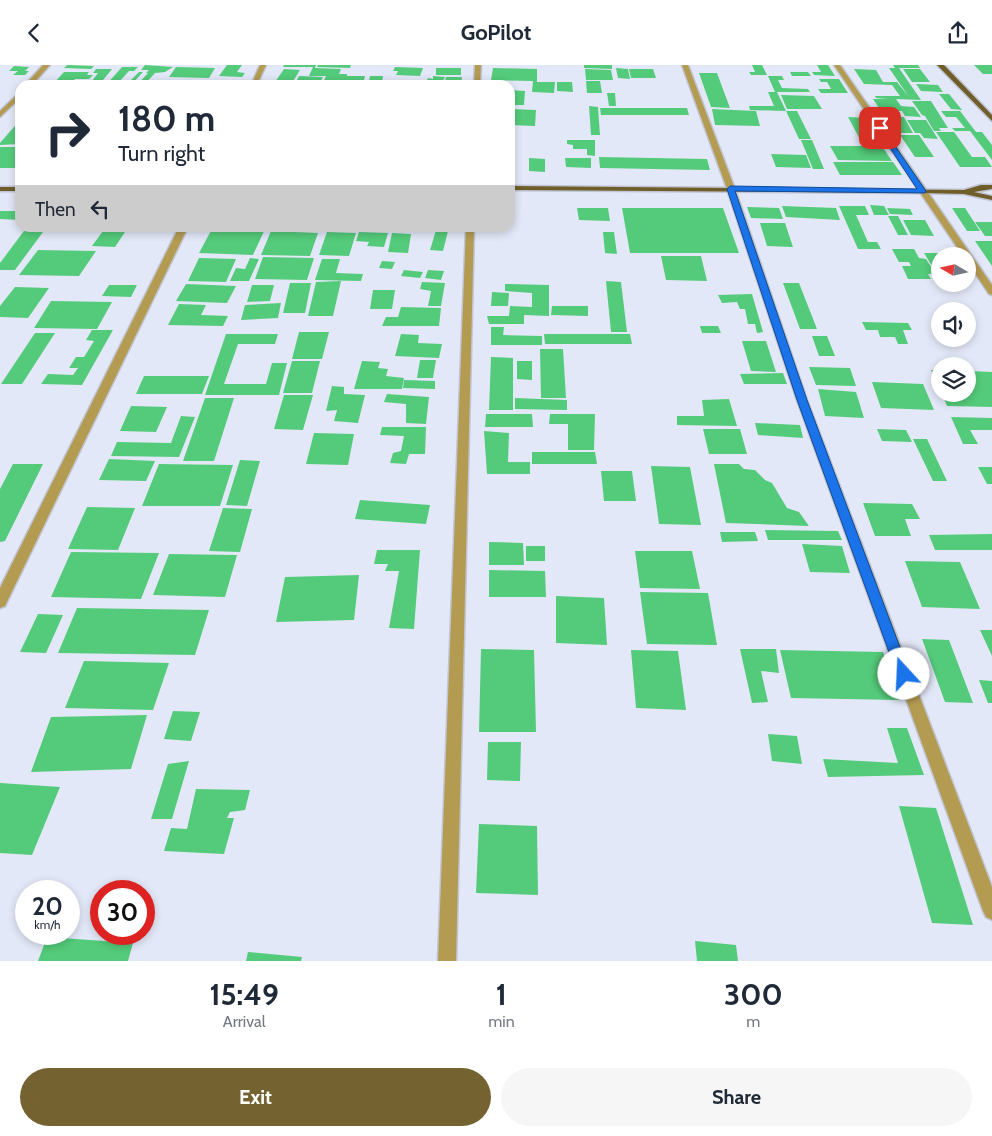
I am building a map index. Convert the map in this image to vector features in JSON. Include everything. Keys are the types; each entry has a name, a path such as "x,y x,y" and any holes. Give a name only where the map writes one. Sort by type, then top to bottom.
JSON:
{"main road":[{"path":"940,65 992,119"},
{"path":"964,192 982,187 992,187"},
{"path":"515,188 922,191 964,192 992,198"},
{"path":"0,189 15,189"}],"street":[{"path":"33,80 47,65"},
{"path":"256,80 263,65"},
{"path":"477,80 478,65"},
{"path":"685,65 730,189 802,400 992,911"},
{"path":"837,65 960,247"},
{"path":"0,115 15,99"},
{"path":"0,602 182,232"},
{"path":"447,961 470,232"},
{"path":"976,270 992,292"}],"building":[{"path":"67,65 94,66 91,69 64,68"},
{"path":"145,65 173,67 165,72 155,73 149,80 142,80 149,70 141,70"},
{"path":"227,65 242,65 237,72 245,73 242,77 219,76"},
{"path":"284,65 316,65 315,68 341,69 339,74 347,74 347,76 365,76 364,80 324,80 326,76 309,76 313,67 283,67"},
{"path":"318,65 351,65 350,68 317,67"},
{"path":"584,65 612,65 612,69 584,68"},
{"path":"752,65 762,65 767,75 751,75 749,72 755,72"},
{"path":"817,65 828,65 835,76 814,75 812,72 821,72"},
{"path":"893,65 918,65 920,68 899,68 921,100 896,99 901,106 914,107 921,117 905,116 902,111 881,111 873,99 888,99 876,98 875,96 900,96 892,85 864,84 854,69 876,70 883,82 897,82 909,97 889,68 895,68"},
{"path":"974,65 992,65 992,74 983,74"},
{"path":"14,66 29,67 25,71 29,71 25,75 13,75 18,71 9,71"},
{"path":"122,67 138,67 134,71 129,71 121,80 110,80"},
{"path":"176,67 215,68 209,78 169,77"},
{"path":"395,67 423,68 420,76 396,75 398,71 393,71"},
{"path":"436,68 461,68 461,75 436,75"},
{"path":"493,68 537,69 537,82 555,82 554,93 532,92 533,81 491,80"},
{"path":"616,68 628,69 630,79 618,78"},
{"path":"96,69 112,69 103,80 93,80 98,73 93,73"},
{"path":"284,69 300,70 294,80 276,80"},
{"path":"585,69 611,70 613,80 586,80"},
{"path":"629,69 653,69 656,78 631,78"},
{"path":"903,69 920,69 930,82 912,82"},
{"path":"64,72 89,72 87,75 93,75 89,79 57,80"},
{"path":"139,72 143,72 136,80 131,80"},
{"path":"790,72 808,72 811,76 792,76"},
{"path":"699,73 717,73 730,108 711,107"},
{"path":"299,76 323,77 322,80 297,80"},
{"path":"370,76 383,76 382,80 369,80"},
{"path":"433,76 445,77 444,80 427,80 428,78 433,79"},
{"path":"768,76 782,76 784,80 778,80 782,88 808,89 810,92 775,92"},
{"path":"446,77 462,77 462,80 445,80"},
{"path":"819,79 839,79 848,93 821,93 818,89 831,89 827,82 821,82"},
{"path":"586,81 600,81 602,93 587,93"},
{"path":"557,82 572,82 573,92 557,91"},
{"path":"916,84 938,85 943,92 921,91"},
{"path":"515,90 525,91 524,105 515,105"},
{"path":"768,92 777,92 786,111 750,110 749,106 774,106"},
{"path":"607,93 615,93 616,106 609,106"},
{"path":"939,94 949,94 962,110 951,109"},
{"path":"781,95 814,96 822,109 787,109"},
{"path":"912,101 931,101 948,128 939,128 941,131 934,131 925,116 922,115"},
{"path":"589,106 598,107 600,135 591,135"},
{"path":"600,108 687,108 689,115 601,115"},
{"path":"515,109 536,110 535,126 515,125"},
{"path":"712,109 756,111 760,126 715,125"},
{"path":"786,111 797,111 811,139 799,139"},
{"path":"941,111 960,111 976,132 982,132 992,145 992,160 970,131 955,131 952,128 965,128 956,117 946,117"},
{"path":"848,117 867,118 884,145 863,145"},
{"path":"887,117 904,117 913,133 897,133"},
{"path":"907,120 926,120 938,139 924,138 920,133 915,133"},
{"path":"15,126 15,144 0,145"},
{"path":"936,132 954,132 972,157 985,157 992,167 960,167"},
{"path":"900,135 919,135 934,157 915,157"},
{"path":"567,140 595,140 595,156 587,155 587,149 573,149 573,145 567,144"},
{"path":"801,140 812,140 824,169 813,169"},
{"path":"830,146 882,146 892,161 838,160"},
{"path":"0,147 15,147 15,168 0,168"},
{"path":"771,154 806,155 811,168 776,167"},
{"path":"599,157 707,159 710,170 600,168"},
{"path":"529,158 545,159 545,172 529,171"},
{"path":"565,158 591,158 591,168 566,167"},
{"path":"833,162 893,162 902,175 840,175"},
{"path":"870,205 884,206 889,215 874,215"},
{"path":"782,206 836,208 840,220 786,217"},
{"path":"839,206 865,206 869,215 856,215 868,242 877,242 881,249 858,249"},
{"path":"747,207 779,208 783,219 751,218"},
{"path":"577,208 608,208 610,221 579,220"},
{"path":"622,208 723,208 739,253 630,253"},
{"path":"887,208 910,209 913,215 890,214"},
{"path":"952,208 965,208 980,231 967,231"},
{"path":"0,211 15,211 15,220 0,219"},
{"path":"888,216 898,216 908,235 898,235"},
{"path":"903,220 925,220 934,236 911,235"},
{"path":"975,222 992,222 992,236 985,236"},
{"path":"760,223 785,223 793,247 767,246"},
{"path":"23,232 43,232 15,270 0,270 0,263"},
{"path":"102,232 125,232 115,247 92,246"},
{"path":"210,232 264,232 253,255 199,253"},
{"path":"271,232 318,233 310,256 261,255"},
{"path":"327,232 356,233 349,256 319,255"},
{"path":"359,232 388,233 384,247 367,246 369,242 356,241"},
{"path":"435,232 448,232 443,251 430,250"},
{"path":"603,232 614,232 617,254 605,253"},
{"path":"392,233 411,234 408,253 388,252"},
{"path":"975,241 992,241 992,266"},
{"path":"892,249 914,249 919,258 926,259 931,266 931,274 928,274 931,279 908,279 902,266 911,266 909,262 899,262"},
{"path":"38,250 96,251 79,276 19,275"},
{"path":"924,253 931,253 931,264"},
{"path":"661,256 701,256 707,281 666,280"},
{"path":"263,257 314,258 307,280 255,279"},
{"path":"199,258 236,259 226,282 188,281"},
{"path":"250,258 259,259 249,281 230,281 236,268 245,269"},
{"path":"322,259 340,259 336,273 363,274 361,281 315,280"},
{"path":"382,261 395,262 392,269 379,268"},
{"path":"404,270 423,272 420,278 401,276"},
{"path":"428,270 444,271 441,280 425,278"},
{"path":"341,281 333,316 308,316 316,282"},
{"path":"606,281 621,282 627,332 611,332"},
{"path":"422,282 445,283 441,306 428,306 431,291 420,289"},
{"path":"290,283 311,283 305,313 283,313"},
{"path":"783,283 799,283 817,329 800,329"},
{"path":"186,284 236,286 227,303 176,301"},
{"path":"505,284 549,285 549,316 524,315 524,324 489,324 487,316 509,316 510,306 532,307 532,293 505,291"},
{"path":"109,285 137,285 131,297 102,296"},
{"path":"252,285 274,285 270,301 247,302"},
{"path":"15,287 49,288 28,318 0,317 0,306"},
{"path":"373,290 395,290 392,309 370,309"},
{"path":"492,292 509,293 508,306 491,306"},
{"path":"752,294 763,332 757,333 755,324 748,324 745,309 740,309 737,302 722,303 718,295"},
{"path":"51,301 112,302 97,329 34,328"},
{"path":"281,303 278,318 241,320 245,305"},
{"path":"179,304 206,305 201,315 228,316 223,326 168,325"},
{"path":"552,306 588,306 588,316 551,315"},
{"path":"401,307 441,308 439,326 382,326 386,317 398,317"},
{"path":"862,322 908,323 912,330 903,330 908,344 898,344 895,337 880,337 878,330 866,330"},
{"path":"700,326 718,326 721,333 702,333"},
{"path":"491,327 504,327 503,335 542,336 542,345 491,345"},
{"path":"92,330 113,330 82,385 41,384 48,374 73,375 78,368 69,368 76,357 84,357 94,341 86,340"},
{"path":"299,332 329,332 322,359 292,359"},
{"path":"35,333 55,333 22,384 1,384"},
{"path":"226,334 278,334 275,344 238,344 224,384 266,384 272,363 287,363 279,395 205,395"},
{"path":"401,334 419,335 418,343 442,344 439,358 395,356"},
{"path":"544,334 630,334 632,344 545,344"},
{"path":"812,336 827,336 835,356 819,356"},
{"path":"742,341 766,341 776,372 751,371"},
{"path":"540,349 563,349 566,398 541,398"},
{"path":"491,357 513,358 513,410 489,410"},
{"path":"420,360 436,360 433,378 417,378"},
{"path":"292,361 320,361 312,393 283,393"},
{"path":"362,361 380,362 378,368 388,369 386,376 404,378 402,389 354,389"},
{"path":"517,361 532,361 532,380 517,379"},
{"path":"809,367 850,368 856,386 816,385"},
{"path":"976,371 992,372 992,407 947,406 945,402 976,402"},
{"path":"783,373 787,384 744,384 740,374"},
{"path":"144,376 209,376 202,394 136,394"},
{"path":"404,380 435,381 435,389 403,388"},
{"path":"872,382 923,384 934,410 881,408"},
{"path":"332,386 344,387 344,394 365,395 358,423 334,421 337,410 326,411"},
{"path":"818,389 856,392 864,418 825,416"},
{"path":"387,394 429,397 426,424 406,423 406,404 384,402"},
{"path":"284,395 313,395 303,430 274,429"},
{"path":"205,398 234,398 214,461 183,461"},
{"path":"515,398 567,400 567,410 515,409"},
{"path":"729,399 737,426 677,425 677,416 704,416 702,400"},
{"path":"131,406 167,407 156,432 120,431"},
{"path":"486,414 532,414 533,427 485,427"},
{"path":"550,414 595,414 594,450 568,450 568,424 549,424"},
{"path":"181,416 195,417 179,457 111,456 117,442 171,443"},
{"path":"951,417 992,418 992,430 970,430 978,444 963,444"},
{"path":"755,423 800,425 803,438 758,435"},
{"path":"382,427 426,427 425,454 409,454 406,464 390,463 393,453 401,451 404,436 380,435"},
{"path":"703,429 740,429 747,454 709,454"},
{"path":"877,429 906,430 912,442 882,441"},
{"path":"484,431 509,433 508,462 530,462 530,474 487,474"},
{"path":"314,433 354,434 348,465 306,464"},
{"path":"913,439 927,439 947,481 933,481"},
{"path":"532,452 595,452 597,464 532,464"},
{"path":"109,459 155,461 146,481 99,480"},
{"path":"240,460 260,461 247,506 226,505"},
{"path":"13,464 43,464 5,541 0,542 0,489"},
{"path":"159,464 233,465 220,506 142,506"},
{"path":"714,464 739,464 744,469 755,470 765,480 772,483 787,508 799,512 809,526 726,523"},
{"path":"651,466 690,467 701,525 659,524"},
{"path":"978,467 992,467 992,484 987,484"},
{"path":"601,471 632,471 636,501 604,501"},
{"path":"360,500 430,505 426,524 355,519"},
{"path":"863,503 912,504 920,519 905,519 911,536 875,536"},
{"path":"87,507 135,508 118,550 68,549"},
{"path":"223,508 252,509 240,552 209,551"},
{"path":"765,530 838,531 842,540 768,540"},
{"path":"720,532 755,532 758,541 722,542"},
{"path":"992,534 992,550 935,550 929,535"},
{"path":"489,542 523,543 524,565 489,565"},
{"path":"802,544 842,546 850,573 810,572"},
{"path":"526,546 545,546 545,561 526,561"},
{"path":"377,550 420,550 414,629 389,628 399,571 385,571 388,564 374,564"},
{"path":"635,551 692,551 700,589 640,588"},
{"path":"71,552 159,553 141,599 51,597"},
{"path":"169,554 237,555 225,597 153,595"},
{"path":"905,561 960,562 980,609 922,607"},
{"path":"489,570 545,571 546,597 489,597"},
{"path":"359,575 354,620 276,622 285,577"},
{"path":"640,592 708,593 717,645 647,644"},
{"path":"556,596 604,598 607,645 556,643"},
{"path":"77,608 209,610 195,655 58,653"},
{"path":"38,614 63,615 46,653 20,652"},
{"path":"980,630 992,630 992,656"},
{"path":"922,639 949,640 973,703 945,702"},
{"path":"481,649 534,650 536,732 479,732"},
{"path":"740,649 776,649 779,673 761,671 768,702 752,703"},
{"path":"631,650 678,651 686,710 636,708"},
{"path":"780,650 883,652 899,700 791,698"},
{"path":"84,661 169,663 153,710 65,708"},
{"path":"979,680 992,681 992,703 988,703"},
{"path":"173,711 200,712 191,741 164,739"},
{"path":"147,715 131,769 31,772 51,717"},
{"path":"887,728 907,728 924,775 828,777 823,759 898,763"},
{"path":"768,734 797,736 802,764 772,761"},
{"path":"488,742 521,742 520,781 487,780"},
{"path":"189,761 172,819 151,819 168,764"},
{"path":"0,783 60,787 32,855 0,853"},
{"path":"196,789 250,790 245,810 230,812 227,818 234,818 224,854 164,851 171,828 187,829"},
{"path":"899,806 936,808 973,925 932,923"},
{"path":"479,824 537,826 538,895 476,893"},
{"path":"80,939 90,940 90,945 132,945 128,961 38,961 44,945 80,945"},
{"path":"695,941 736,945 738,961 697,961"},
{"path":"248,952 302,957 301,961 246,961"}],"route":[{"path":"880,128 922,191 730,189 802,400 904,674"}]}
